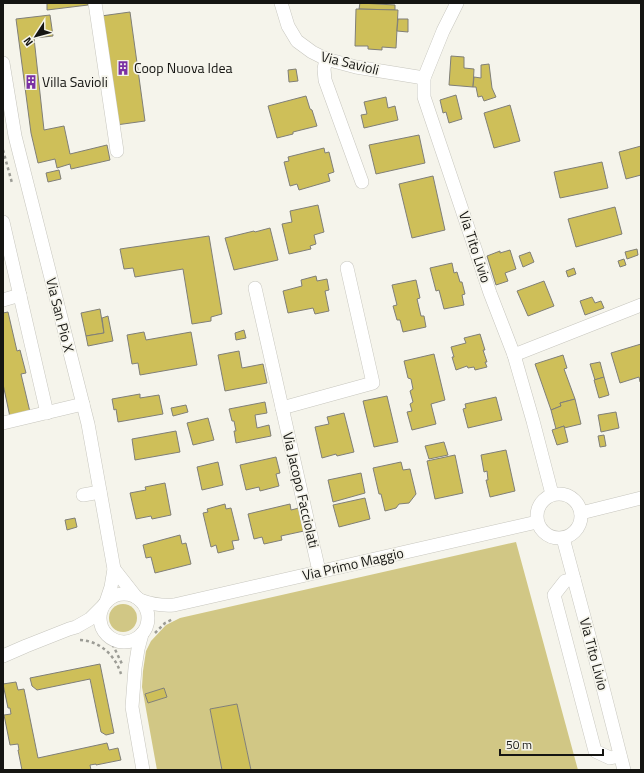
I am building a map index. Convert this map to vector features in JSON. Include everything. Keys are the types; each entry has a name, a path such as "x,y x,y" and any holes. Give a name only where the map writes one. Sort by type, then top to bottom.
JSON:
{"street":[{"path":"95,3 117,151"},
{"name":"Via Savioli","path":"281,3 288,26 297,41 326,60 356,67 424,78"},
{"name":"Via Tito Livio","path":"457,3 443,31 424,78 424,97 490,293 514,355 552,494"},
{"path":"326,60 324,69 325,80 362,182"},
{"name":"Via San Pio X","path":"3,63 14,136 88,424 114,569 111,587 104,604"},
{"path":"3,222 48,413"},
{"path":"282,408 374,383 347,268"},
{"name":"Via Jacopo Facciolati","path":"255,288 319,571"},
{"path":"3,300 20,295"},
{"path":"514,355 641,305"},
{"path":"3,423 83,404"},
{"path":"83,495 100,492"},
{"path":"552,494 566,494 579,505 581,513 581,521 578,527 570,535 563,538 554,538 547,535 537,522 538,507 545,498 552,494"},
{"path":"581,513 641,498"},
{"name":"Via Primo Maggio","path":"76,634 104,604 112,597 120,594 128,594 151,604 169,606 537,522"},
{"name":"Via Tito Livio","path":"563,538 602,680 624,770"},
{"name":"Via San Pio X","path":"114,569 138,599"},
{"path":"574,579 565,581 554,595 595,750 610,758 620,756"},
{"path":"138,599 144,605 147,611 148,619 138,649 132,707 143,770"},
{"path":"104,604 100,616 101,626 106,635"},
{"name":"Via Primo Maggio","path":"3,656 69,629 76,634 92,630 106,635 118,642 135,640 156,616 169,606"}],"path":[{"path":"76,634 106,651 116,662 121,675"}],"shaded area":[{"path":"516,542 578,770 251,770 237,704 210,709 222,770 157,770 142,687 146,651 151,641 166,625 180,618","holes":["164,688 167,697 148,703 145,694"]},
{"path":"123,604 133,608 137,618 133,628 123,632 113,628 109,618 113,608"}],"building":[{"path":"47,3 88,3 88,5 47,10"},
{"path":"360,3 395,5 395,10 359,9"},
{"path":"356,9 398,10 396,48 382,47 382,50 368,49 368,46 355,46"},
{"name":"Coop Nuova Idea","path":"130,12 145,121 116,125 101,16"},
{"name":"Villa Savioli","path":"50,15 53,36 34,38 44,130 64,126 70,154 107,145 110,160 71,169 70,164 57,168 55,159 38,163 31,133 16,19"},
{"path":"398,19 408,19 408,32 397,31"},
{"path":"451,56 464,57 464,68 474,69 473,87 449,85"},
{"path":"489,64 492,88 496,97 484,101 482,96 478,97 476,87 473,87 474,77 481,78 481,65"},
{"path":"296,69 298,81 289,82 288,70"},
{"path":"456,95 462,119 449,123 446,112 443,113 440,100"},
{"path":"306,96 317,126 277,138 268,106"},
{"path":"386,97 388,108 395,106 398,120 364,128 361,115 367,114 364,102"},
{"path":"510,105 520,141 494,148 484,113"},
{"path":"419,135 425,163 376,174 369,145"},
{"path":"641,146 641,175 626,179 619,152"},
{"path":"324,148 325,153 329,152 334,172 328,174 330,181 299,190 297,184 290,186 284,162 289,161 288,157"},
{"path":"602,162 608,188 560,198 554,172"},
{"path":"59,170 61,179 48,182 46,173"},
{"path":"433,176 445,230 412,238 399,184"},
{"path":"318,205 324,232 314,235 316,244 310,246 311,249 289,254 282,224 292,222 290,211"},
{"path":"615,207 622,234 576,247 568,219"},
{"path":"270,228 278,260 234,270 225,238"},
{"path":"209,236 222,314 211,317 211,321 192,324 183,269 135,277 133,268 124,269 120,249"},
{"path":"637,249 638,255 627,259 625,252"},
{"path":"510,250 516,269 505,273 508,281 496,285 487,256 500,251 500,253"},
{"path":"530,252 534,262 523,267 519,256"},
{"path":"624,259 626,265 620,267 618,261"},
{"path":"452,263 454,273 457,272 460,282 462,282 465,294 462,295 464,305 444,309 439,290 436,291 430,268"},
{"path":"574,268 576,274 568,277 566,271"},
{"path":"316,276 317,281 327,279 329,290 325,291 329,311 315,314 313,308 288,313 283,291 302,286 301,280"},
{"path":"416,280 420,298 417,299 421,316 424,316 426,327 403,332 400,320 397,320 393,306 397,305 392,285"},
{"path":"544,281 554,306 528,316 517,291"},
{"path":"592,297 595,303 601,301 604,308 585,315 580,301"},
{"path":"100,309 104,333 86,336 81,313"},
{"path":"8,312 17,351 20,350 26,373 21,374 30,412 10,417 3,384 3,313"},
{"path":"108,316 113,341 88,346 86,336 104,333 102,318"},
{"path":"244,330 246,338 236,340 235,333"},
{"path":"144,332 146,340 191,332 197,365 140,375 138,363 132,364 127,335"},
{"path":"480,334 485,350 483,350 487,367 475,370 474,367 468,368 467,366 456,370 451,347 466,343 464,338"},
{"path":"641,344 641,382 639,377 620,383 611,353"},
{"path":"239,351 242,368 263,364 267,383 225,391 218,355"},
{"path":"434,354 445,400 431,404 436,424 412,430 407,412 412,411 410,404 413,402 410,391 413,389 411,379 408,378 404,361"},
{"path":"563,355 567,368 564,369 575,399 560,403 561,406 551,410 535,364"},
{"path":"600,362 604,377 595,380 590,364"},
{"path":"604,377 609,395 599,398 594,380"},
{"path":"140,394 140,398 159,395 163,414 118,422 116,409 114,410 112,399"},
{"path":"387,396 398,442 374,447 363,401"},
{"path":"496,397 502,420 468,428 463,409 466,408 465,404"},
{"path":"575,399 581,424 564,428 564,426 556,429 551,410 561,406 560,403"},
{"path":"265,402 267,413 255,415 257,428 269,425 271,436 236,443 234,421 232,421 229,409"},
{"path":"186,405 188,412 173,416 171,408"},
{"path":"616,412 619,428 601,432 598,415"},
{"path":"344,413 354,452 337,456 336,454 322,458 315,427 329,424 327,417"},
{"path":"208,418 214,440 193,445 187,423"},
{"path":"564,426 568,442 557,445 552,430"},
{"path":"176,431 180,452 135,460 132,439"},
{"path":"604,435 606,446 600,447 598,436"},
{"path":"444,442 448,455 429,459 425,446"},
{"path":"506,450 515,491 490,497 486,480 488,480 487,471 484,472 481,455"},
{"path":"455,455 463,493 435,499 427,461"},
{"path":"276,457 280,473 276,474 279,486 260,491 259,487 246,490 240,465"},
{"path":"218,462 223,485 202,490 197,467"},
{"path":"401,462 403,470 410,469 416,494 409,503 399,504 396,508 385,511 381,494 379,494 373,468"},
{"path":"361,473 365,493 333,502 328,480"},
{"path":"165,483 171,515 152,519 151,516 136,519 130,493 146,490 145,487"},
{"path":"365,498 370,519 339,527 333,505"},
{"path":"225,504 226,509 231,508 239,540 232,541 234,549 218,553 216,545 211,547 203,513 208,512 207,509"},
{"path":"290,504 291,510 299,508 304,531 281,536 282,540 264,544 262,537 254,539 248,514"},
{"path":"75,518 77,527 67,530 65,520"},
{"path":"180,535 182,544 186,543 191,564 155,573 151,557 146,558 143,545"},
{"path":"100,664 114,733 106,735 101,732 90,679 37,690 32,686 30,678"},
{"path":"16,682 18,690 24,689 38,758 107,743 109,750 118,748 121,760 90,765 91,770 22,770 18,744 10,745 4,715 11,714 10,708 8,708 3,684"},
{"path":"164,688 167,697 148,703 145,694"},
{"path":"237,704 251,770 222,770 210,709"}],"place":[{"name":"Coop Nuova Idea","path":"123,68"},
{"name":"Villa Savioli","path":"31,82"}]}
